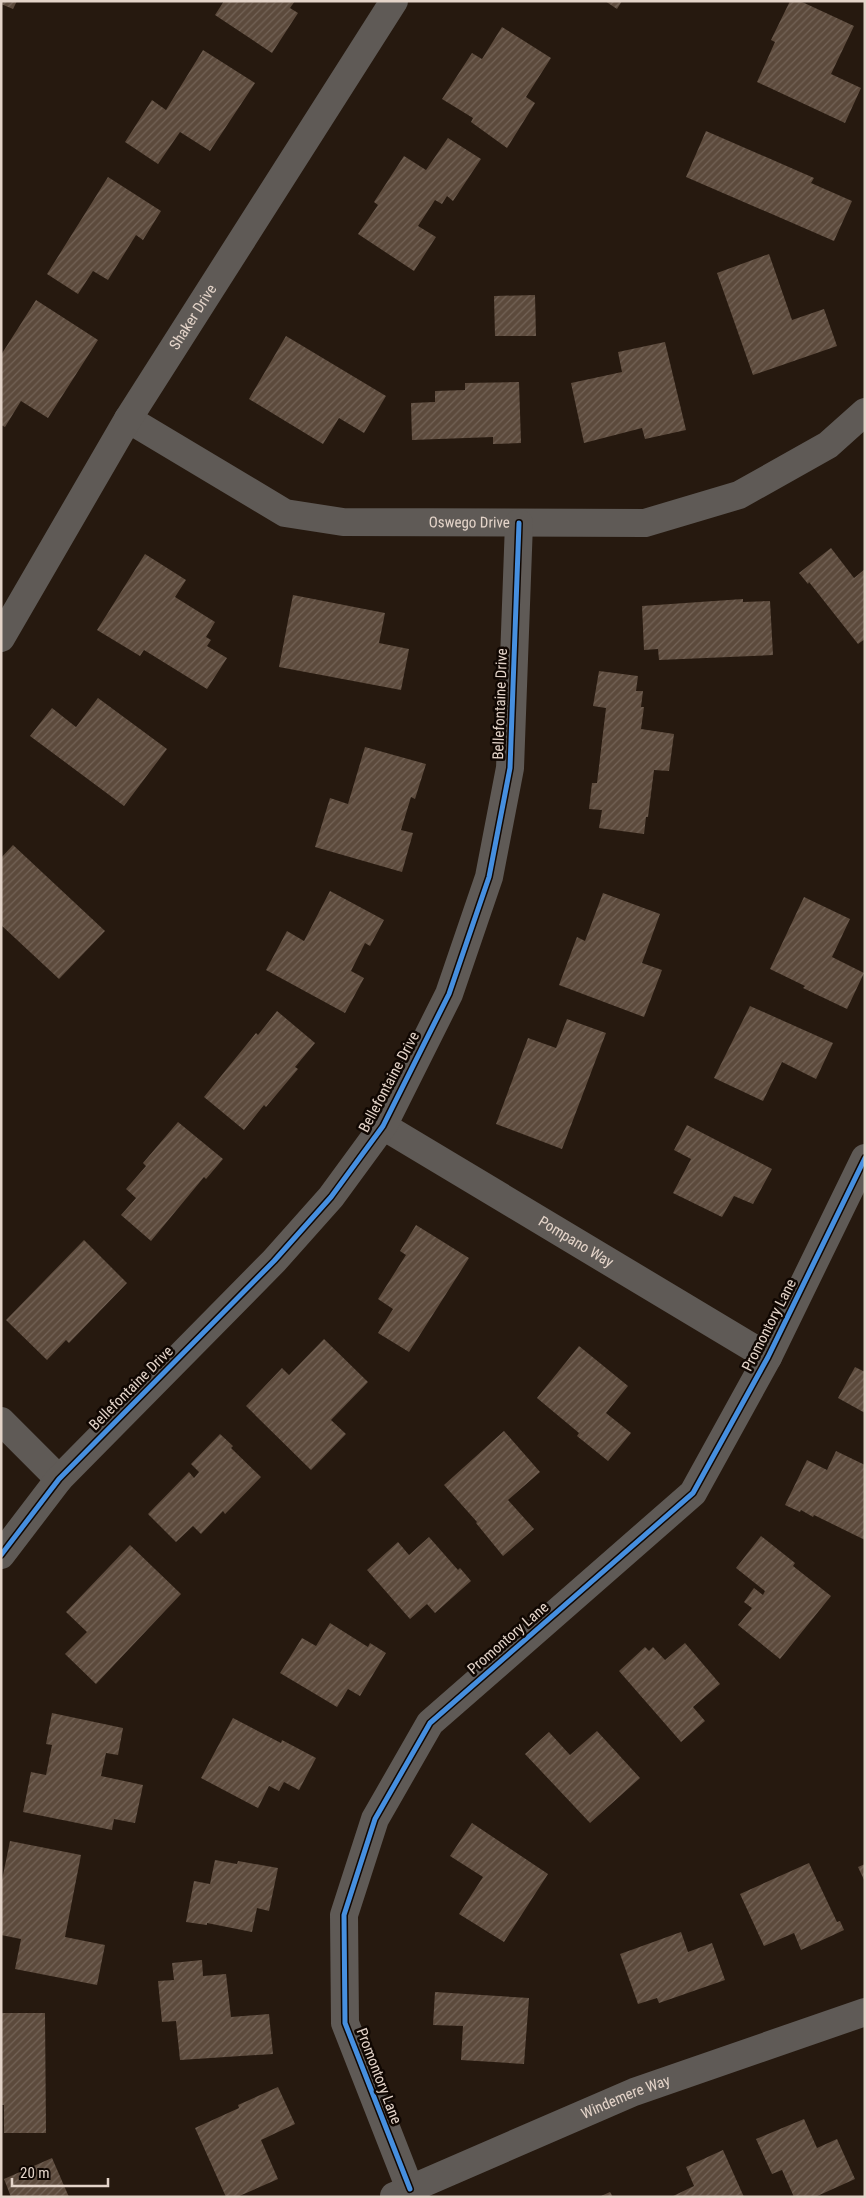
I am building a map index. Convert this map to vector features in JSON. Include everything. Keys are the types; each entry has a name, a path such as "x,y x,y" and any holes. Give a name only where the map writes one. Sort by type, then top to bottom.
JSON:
{"street":[{"name":"Shaker Drive","path":"1,638 128,419 394,1"},
{"name":"Oswego Drive","path":"128,419 286,512 344,522 646,523 739,495 828,445 865,412"},
{"name":"Bellefontaine Drive","path":"1,1555 59,1479 274,1261 331,1197 383,1126 449,994 489,877 510,768 519,523"},
{"name":"Pompano Way","path":"383,1126 768,1357"},
{"name":"Promontory Lane","path":"401,2193 346,2023 344,1915 375,1819 430,1723 693,1493 768,1357 865,1158"},
{"path":"1,1421 59,1479"},
{"name":"Windemere Way","path":"401,2193 634,2092 865,2012"}],"building":[{"path":"1,1 17,1 13,9 1,4"},
{"path":"224,1 295,1 290,8 298,13 272,53 215,15"},
{"path":"605,1 622,1 617,9"},
{"path":"790,1 800,1 854,26 831,74 861,88 845,123 757,82 775,42 771,40"},
{"path":"502,27 551,58 526,97 535,103 507,148 471,122 473,118 442,99 472,53 482,59"},
{"path":"203,50 255,83 210,151 180,132 158,164 125,142 152,100 166,110"},
{"path":"706,131 814,178 811,183 852,201 834,241 686,177"},
{"path":"448,138 481,159 453,201 447,196 442,204 435,200 418,226 436,237 414,271 358,234 378,205 374,202 404,156 426,170"},
{"path":"108,177 161,211 143,240 136,235 108,280 93,271 78,294 47,274"},
{"path":"769,254 792,320 824,309 837,346 753,375 717,273"},
{"path":"535,295 536,336 495,336 494,296"},
{"path":"36,300 98,340 48,418 21,401 5,427 1,425 1,355"},
{"path":"286,336 386,396 364,433 339,418 323,444 249,399"},
{"path":"665,342 686,430 645,439 642,428 584,443 571,383 622,372 618,352"},
{"path":"519,382 521,443 493,444 493,437 412,440 411,403 435,402 435,391 465,390 465,383"},
{"path":"831,548 854,578 865,569 865,639 858,644 809,582 808,584 799,573"},
{"path":"145,554 186,580 175,597 215,622 206,637 211,640 207,646 227,658 207,689 144,650 140,656 97,630"},
{"path":"293,595 385,613 379,643 409,649 401,690 279,667"},
{"path":"743,599 743,602 770,601 773,655 659,660 658,649 644,650 642,606"},
{"path":"599,671 638,676 636,691 643,691 641,707 644,707 641,729 674,734 669,771 654,770 644,834 599,828 602,810 589,809 592,783 597,783 606,708 593,706"},
{"path":"98,698 167,749 124,806 30,736 52,708 76,727"},
{"path":"365,747 426,764 415,799 411,797 401,830 413,833 402,872 315,847 330,798 348,804"},
{"path":"13,845 105,931 59,979 1,925 1,858"},
{"path":"330,891 384,920 370,946 365,943 351,971 364,978 345,1013 266,970 287,931 304,941"},
{"path":"603,893 660,914 642,963 662,970 644,1017 559,985 577,937 585,941"},
{"path":"804,897 850,919 832,957 864,973 847,1009 803,988 805,986 770,969"},
{"path":"750,1006 833,1043 816,1079 782,1062 763,1101 714,1078"},
{"path":"277,1011 315,1043 295,1067 298,1069 266,1107 264,1105 244,1130 204,1097 256,1033 258,1035"},
{"path":"567,1019 606,1033 562,1149 496,1124 528,1038 556,1048"},
{"path":"178,1122 223,1159 206,1179 204,1177 151,1241 121,1215 136,1198 126,1189 146,1166 143,1163"},
{"path":"687,1125 772,1169 753,1204 734,1196 722,1217 673,1193 691,1159 674,1150"},
{"path":"416,1225 469,1258 409,1352 378,1333 393,1309 378,1299 406,1255 400,1251"},
{"path":"84,1240 127,1283 69,1343 66,1340 47,1360 6,1320"},
{"path":"324,1339 368,1382 331,1420 346,1434 311,1470 246,1406 282,1368 289,1375"},
{"path":"579,1346 628,1386 606,1413 631,1433 608,1461 577,1436 579,1433 537,1398"},
{"path":"855,1367 865,1372 865,1413 838,1398"},
{"path":"504,1431 540,1472 508,1500 534,1529 503,1556 477,1522 444,1485"},
{"path":"220,1434 233,1446 231,1448 261,1477 225,1514 223,1511 201,1534 193,1526 176,1542 148,1514 189,1472 194,1478 199,1472 191,1464"},
{"path":"836,1451 865,1465 865,1540 814,1515 813,1517 801,1510 800,1512 785,1505 807,1460 827,1470"},
{"path":"761,1536 795,1563 793,1566 831,1596 780,1659 738,1625 752,1608 744,1602 754,1588 763,1595 765,1591 736,1568"},
{"path":"429,1537 458,1570 460,1568 471,1581 435,1613 427,1604 410,1619 367,1570 398,1542 409,1555"},
{"path":"130,1545 181,1594 96,1684 65,1654 87,1632 66,1612"},
{"path":"330,1623 368,1647 370,1643 386,1653 360,1696 348,1689 337,1707 280,1673 302,1638 316,1646"},
{"path":"685,1643 720,1684 693,1707 705,1721 681,1742 619,1671 645,1647 649,1651 653,1647 665,1660"},
{"path":"52,1713 123,1728 118,1755 106,1753 101,1776 143,1785 135,1823 114,1819 112,1830 23,1812 31,1772 46,1775 52,1745 46,1744"},
{"path":"233,1718 281,1743 282,1740 316,1758 299,1790 284,1782 279,1791 269,1786 258,1808 201,1778"},
{"path":"597,1731 640,1778 590,1823 525,1754 549,1732 570,1755"},
{"path":"472,1823 548,1874 504,1942 459,1914 483,1877 450,1856"},
{"path":"10,1841 81,1855 65,1937 105,1945 97,1985 15,1969 21,1939 1,1935 1,1885"},
{"path":"215,1860 237,1864 238,1861 278,1868 269,1911 257,1908 252,1932 207,1923 207,1925 186,1922 194,1881 210,1884"},
{"path":"809,1863 837,1922 840,1921 844,1930 801,1950 794,1933 764,1946 740,1894"},
{"path":"865,1864 865,1882 858,1867"},
{"path":"681,1932 688,1952 712,1943 725,1980 659,2003 657,1998 638,2004 620,1954"},
{"path":"202,1960 203,1976 226,1974 231,2017 269,2014 273,2054 180,2060 176,2021 162,2022 158,1981 174,1980 172,1963"},
{"path":"435,1992 529,1998 524,2064 461,2060 463,2026 433,2025"},
{"path":"1,2013 45,2013 46,2133 4,2133 4,2105 1,2105"},
{"path":"278,2087 295,2124 261,2140 278,2179 237,2197 226,2197 195,2128 239,2108 238,2105"},
{"path":"804,2119 817,2148 837,2139 855,2179 815,2197 794,2197 782,2170 772,2174 756,2139"},
{"path":"723,2150 744,2197 671,2197 694,2186 686,2167"},
{"path":"52,2158 69,2197 11,2197 4,2179"},
{"path":"610,2192 613,2197 599,2197"}],"cycle path":[{"path":"1,1555 59,1479 274,1261 331,1197 383,1126 449,994 489,877 510,768 519,523"},
{"path":"410,2189 345,2023 344,1915 375,1819 430,1723 693,1493 768,1357 865,1158"}]}
